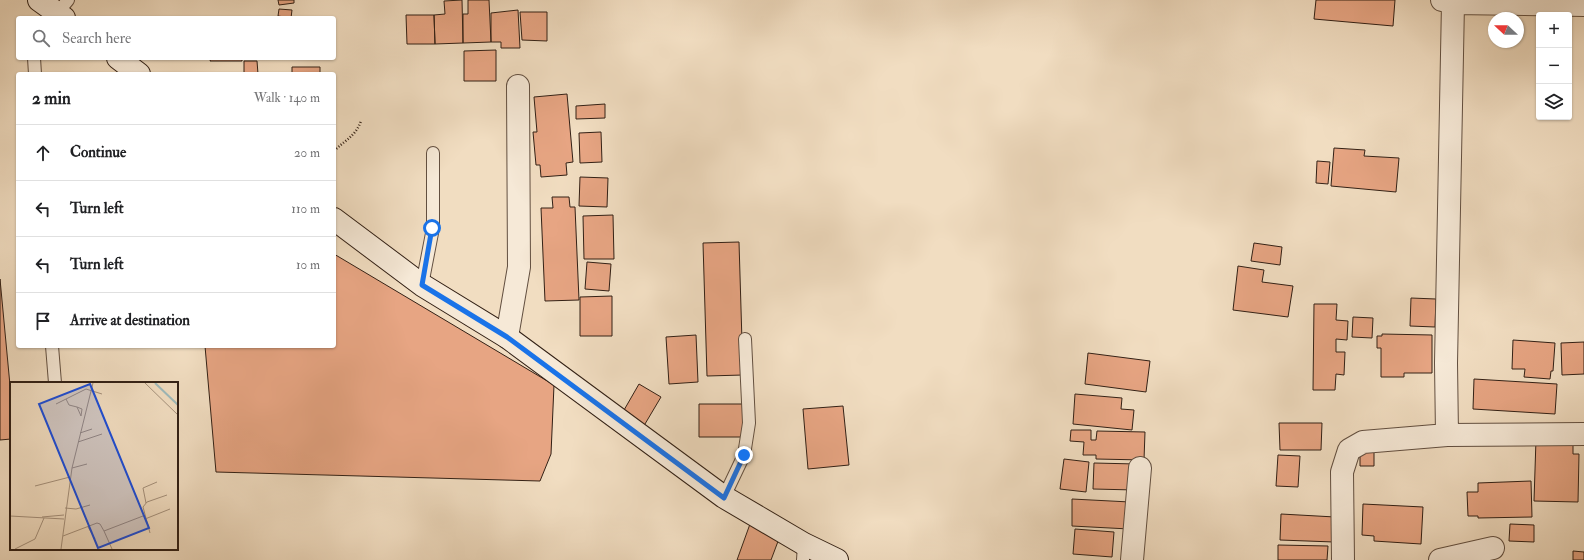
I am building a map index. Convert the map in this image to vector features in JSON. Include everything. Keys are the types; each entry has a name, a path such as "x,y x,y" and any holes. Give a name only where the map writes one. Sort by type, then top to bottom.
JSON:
{"street":[{"path":"39,0 61,12"},
{"path":"1447,435 1447,1 1584,5"},
{"path":"121,60 136,72"},
{"path":"507,337 519,267 518,86"},
{"path":"336,220 422,285 507,337 724,498 803,552 837,560"},
{"path":"1343,560 1342,472 1349,450 1363,442 1447,435 1584,434"},
{"path":"1132,560 1140,468"},
{"path":"1440,560 1493,548"}],"lane":[{"path":"34,60 35,72"},
{"path":"422,285 432,228 433,153"},
{"path":"724,498 744,455 749,424 745,339"},
{"path":"52,348 55,382"}],"path":[{"path":"336,151 345,144 357,130 361,121"}],"building":[{"path":"278,0 294,0 294,3 279,5"},
{"path":"462,0 463,43 435,44 434,15 445,14 444,1"},
{"path":"468,0 489,0 491,42 463,43 463,14 468,14"},
{"path":"1316,0 1395,0 1393,26 1314,19"},
{"path":"279,9 292,10 291,16 278,16"},
{"path":"518,10 520,48 501,48 501,42 491,42 491,13"},
{"path":"520,12 547,12 547,41 522,40"},
{"path":"406,15 434,15 435,44 407,44"},
{"path":"496,50 496,81 464,81 464,51"},
{"path":"210,60 242,60 242,61"},
{"path":"244,61 257,61 258,72 244,72"},
{"path":"292,67 320,67 320,72 292,72"},
{"path":"567,94 573,162 566,163 567,175 541,177 540,165 536,165 533,132 537,132 534,97"},
{"path":"605,104 605,118 576,119 576,106"},
{"path":"601,132 602,162 580,163 579,133"},
{"path":"1334,148 1365,150 1364,156 1399,158 1396,192 1331,186"},
{"path":"1317,161 1330,162 1328,184 1316,183"},
{"path":"580,177 608,178 607,207 579,206"},
{"path":"552,197 569,197 570,207 575,207 579,300 545,301 541,208 553,208"},
{"path":"613,215 614,259 584,259 583,216"},
{"path":"739,242 743,375 707,376 703,243"},
{"path":"1254,243 1282,247 1280,265 1251,261"},
{"path":"336,255 554,385 551,454 540,481 216,472 205,348 336,348"},
{"path":"587,262 611,264 609,291 585,289"},
{"path":"1238,266 1264,270 1262,282 1293,286 1288,317 1233,310"},
{"path":"0,279 10,385 10,439 0,440"},
{"path":"612,296 612,336 580,336 580,297"},
{"path":"1411,298 1436,299 1435,327 1410,326"},
{"path":"1314,304 1337,304 1336,320 1348,321 1347,340 1336,339 1336,352 1345,352 1344,375 1336,374 1335,390 1313,390"},
{"path":"1353,317 1373,318 1372,338 1352,337"},
{"path":"1382,334 1432,335 1432,373 1404,373 1404,377 1381,377 1381,348 1377,348 1377,336 1382,336"},
{"path":"696,335 698,382 669,384 666,337"},
{"path":"1513,340 1555,343 1553,371 1551,371 1550,379 1524,377 1525,369 1512,369"},
{"path":"1584,342 1584,374 1562,375 1561,343"},
{"path":"1088,353 1150,361 1146,392 1085,384"},
{"path":"1474,379 1557,384 1555,414 1473,409"},
{"path":"639,384 661,397 642,429 620,417"},
{"path":"1075,394 1122,398 1121,409 1134,410 1132,430 1073,424"},
{"path":"699,404 743,404 743,437 699,437"},
{"path":"843,406 849,465 808,469 803,409"},
{"path":"1279,423 1322,423 1321,450 1280,450"},
{"path":"1071,430 1091,430 1091,440 1096,440 1097,431 1145,432 1144,460 1096,459 1096,455 1083,455 1084,442 1070,441"},
{"path":"1536,439 1573,440 1573,454 1579,454 1578,502 1534,501"},
{"path":"1360,446 1374,446 1374,466 1360,466"},
{"path":"1278,455 1300,456 1298,487 1276,486"},
{"path":"1064,459 1089,462 1086,492 1060,489"},
{"path":"1094,463 1136,464 1135,490 1093,489"},
{"path":"1531,481 1532,517 1478,518 1478,516 1468,516 1467,492 1478,492 1478,483"},
{"path":"1072,499 1130,502 1129,529 1072,526"},
{"path":"1363,504 1423,507 1421,544 1374,541 1374,536 1362,535"},
{"path":"1281,514 1335,517 1334,542 1280,540"},
{"path":"750,524 780,536 771,560 737,560"},
{"path":"1510,524 1534,525 1534,542 1509,541"},
{"path":"1075,529 1114,532 1112,557 1073,554"},
{"path":"1278,545 1328,546 1327,560 1278,560"},
{"path":"1573,551 1584,552 1584,560 1573,560"}],"route":[{"path":"432,228 422,285 507,337 724,498 744,455"}]}
